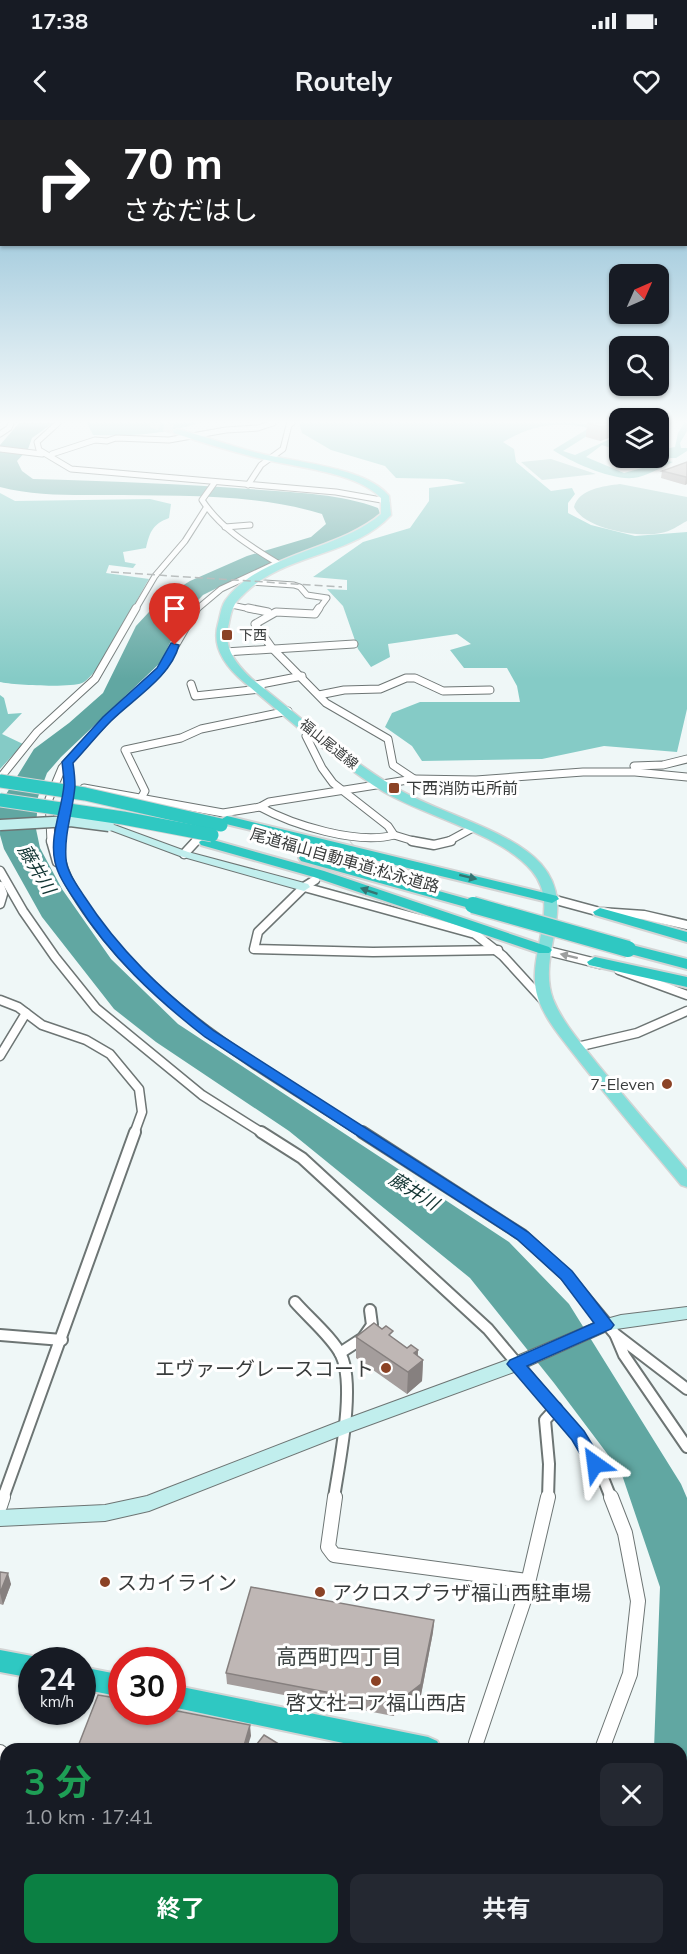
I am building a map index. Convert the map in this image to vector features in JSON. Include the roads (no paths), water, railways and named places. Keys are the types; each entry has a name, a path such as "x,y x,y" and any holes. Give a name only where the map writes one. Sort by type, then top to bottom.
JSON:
{"highway":[{"path":"0,780 85,794 218,827 552,899"},
{"path":"7,801 111,818 218,827 319,874 544,950"},
{"name":"尾道福山自動車道;松永道路","path":"218,827 305,858 631,945 687,964"},
{"path":"600,912 687,938"},
{"name":"尾道福山自動車道;松永道路","path":"631,945 687,955"},
{"path":"595,962 687,982"},
{"path":"0,1660 18,1664"},
{"path":"186,1699 399,1743"}],"main road":[{"path":"225,652 222,621 227,604 235,593 278,563 358,535 379,524 388,509"},
{"name":"福山尾道線","path":"225,652 234,666 380,784 526,858 546,881 552,899"},
{"path":"552,899 553,908 541,964 542,986 548,1004 558,1023 623,1106 687,1181"}],"street":[{"path":"0,780 38,732 95,679 155,576 185,541 205,509"},
{"path":"207,509 225,527 278,563"},
{"path":"225,527 250,525"},
{"path":"60,861 57,862 51,846 49,799 55,781 68,762 107,719 161,670 197,608 221,589 278,563"},
{"path":"227,604 268,612 315,614 327,598 307,595 300,586 250,582"},
{"path":"268,612 255,624 272,648 319,695 341,713 388,739 393,765 414,779"},
{"path":"225,652 354,644"},
{"path":"191,684 195,696 259,687 302,676"},
{"path":"319,695 344,690 380,689 405,678 415,678 443,691 490,690"},
{"path":"141,798 145,791 124,753 125,750 181,738 201,729 288,711"},
{"path":"315,733 306,736 322,768 339,790 388,826 394,835 416,843 440,846 471,829"},
{"path":"635,772 634,766 663,765 687,759"},
{"path":"68,762 69,785 60,827 60,861 67,879 96,924 133,968 169,1003 209,1034 522,1236 566,1275 607,1329 687,1448"},
{"path":"184,854 218,827 269,802 339,790 414,779 476,780 583,772 635,772 687,777"},
{"path":"69,785 141,798 218,827"},
{"path":"260,807 302,824 356,841 382,840 394,835"},
{"path":"0,825 70,821 109,826 184,854 309,884 465,930 487,939 548,1004"},
{"path":"0,870 23,911 55,957 96,1008 202,1095 302,1158 488,1329 520,1362 578,1436 603,1478 625,1533 638,1601 630,1674 604,1743"},
{"path":"309,884 258,932 254,949 373,952 498,950"},
{"path":"0,886 3,894 0,904"},
{"path":"552,899 600,912 644,915 687,925"},
{"path":"544,950 595,962 687,995"},
{"path":"0,1000 26,1013 42,1025 86,1041 110,1054 139,1089 142,1112 62,1340 0,1506"},
{"path":"577,1047 637,1033 687,1011"},
{"path":"0,1056 26,1013"},
{"path":"295,1302 340,1353 347,1372 344,1427 328,1547 333,1556 527,1581"},
{"path":"340,1353 363,1338 372,1325 370,1310"},
{"path":"0,1518 126,1510 607,1329 621,1321 687,1313"},
{"path":"607,1329 687,1389"},
{"path":"0,1335 62,1340"},
{"path":"476,1743 524,1600 546,1506 550,1464 545,1420 555,1408"}],"water":[{"name":"藤井川","path":"302,509 378,509 381,516 370,526 203,595 182,617 161,662 47,773 38,797 36,829 40,848 62,889 111,959 178,1024 509,1242 569,1304 681,1484 687,1498 687,1743 654,1743 660,1587 621,1472 554,1383 470,1278 289,1131 156,1042 114,1009 42,917 4,849 0,835 0,804 34,749 69,723 103,693 136,626 161,599 190,581 247,556 311,537 326,524 322,514"}],"tunnel":[{"path":"316,879 353,844"}],"railway":[{"path":"111,572 342,587"}],"place":[{"name":"下西","path":"227,635"},
{"name":"下西消防屯所前","path":"394,788"},
{"name":"7-Eleven","path":"667,1084"},
{"name":"エヴァーグレースコート","path":"386,1368"},
{"name":"スカイライン","path":"105,1582"},
{"name":"アクロスプラザ福山西駐車場","path":"320,1592"},
{"name":"啓文社コア福山西店","path":"376,1681"}],"district":[{"name":"高西町四丁目","path":"339,1656"}]}
